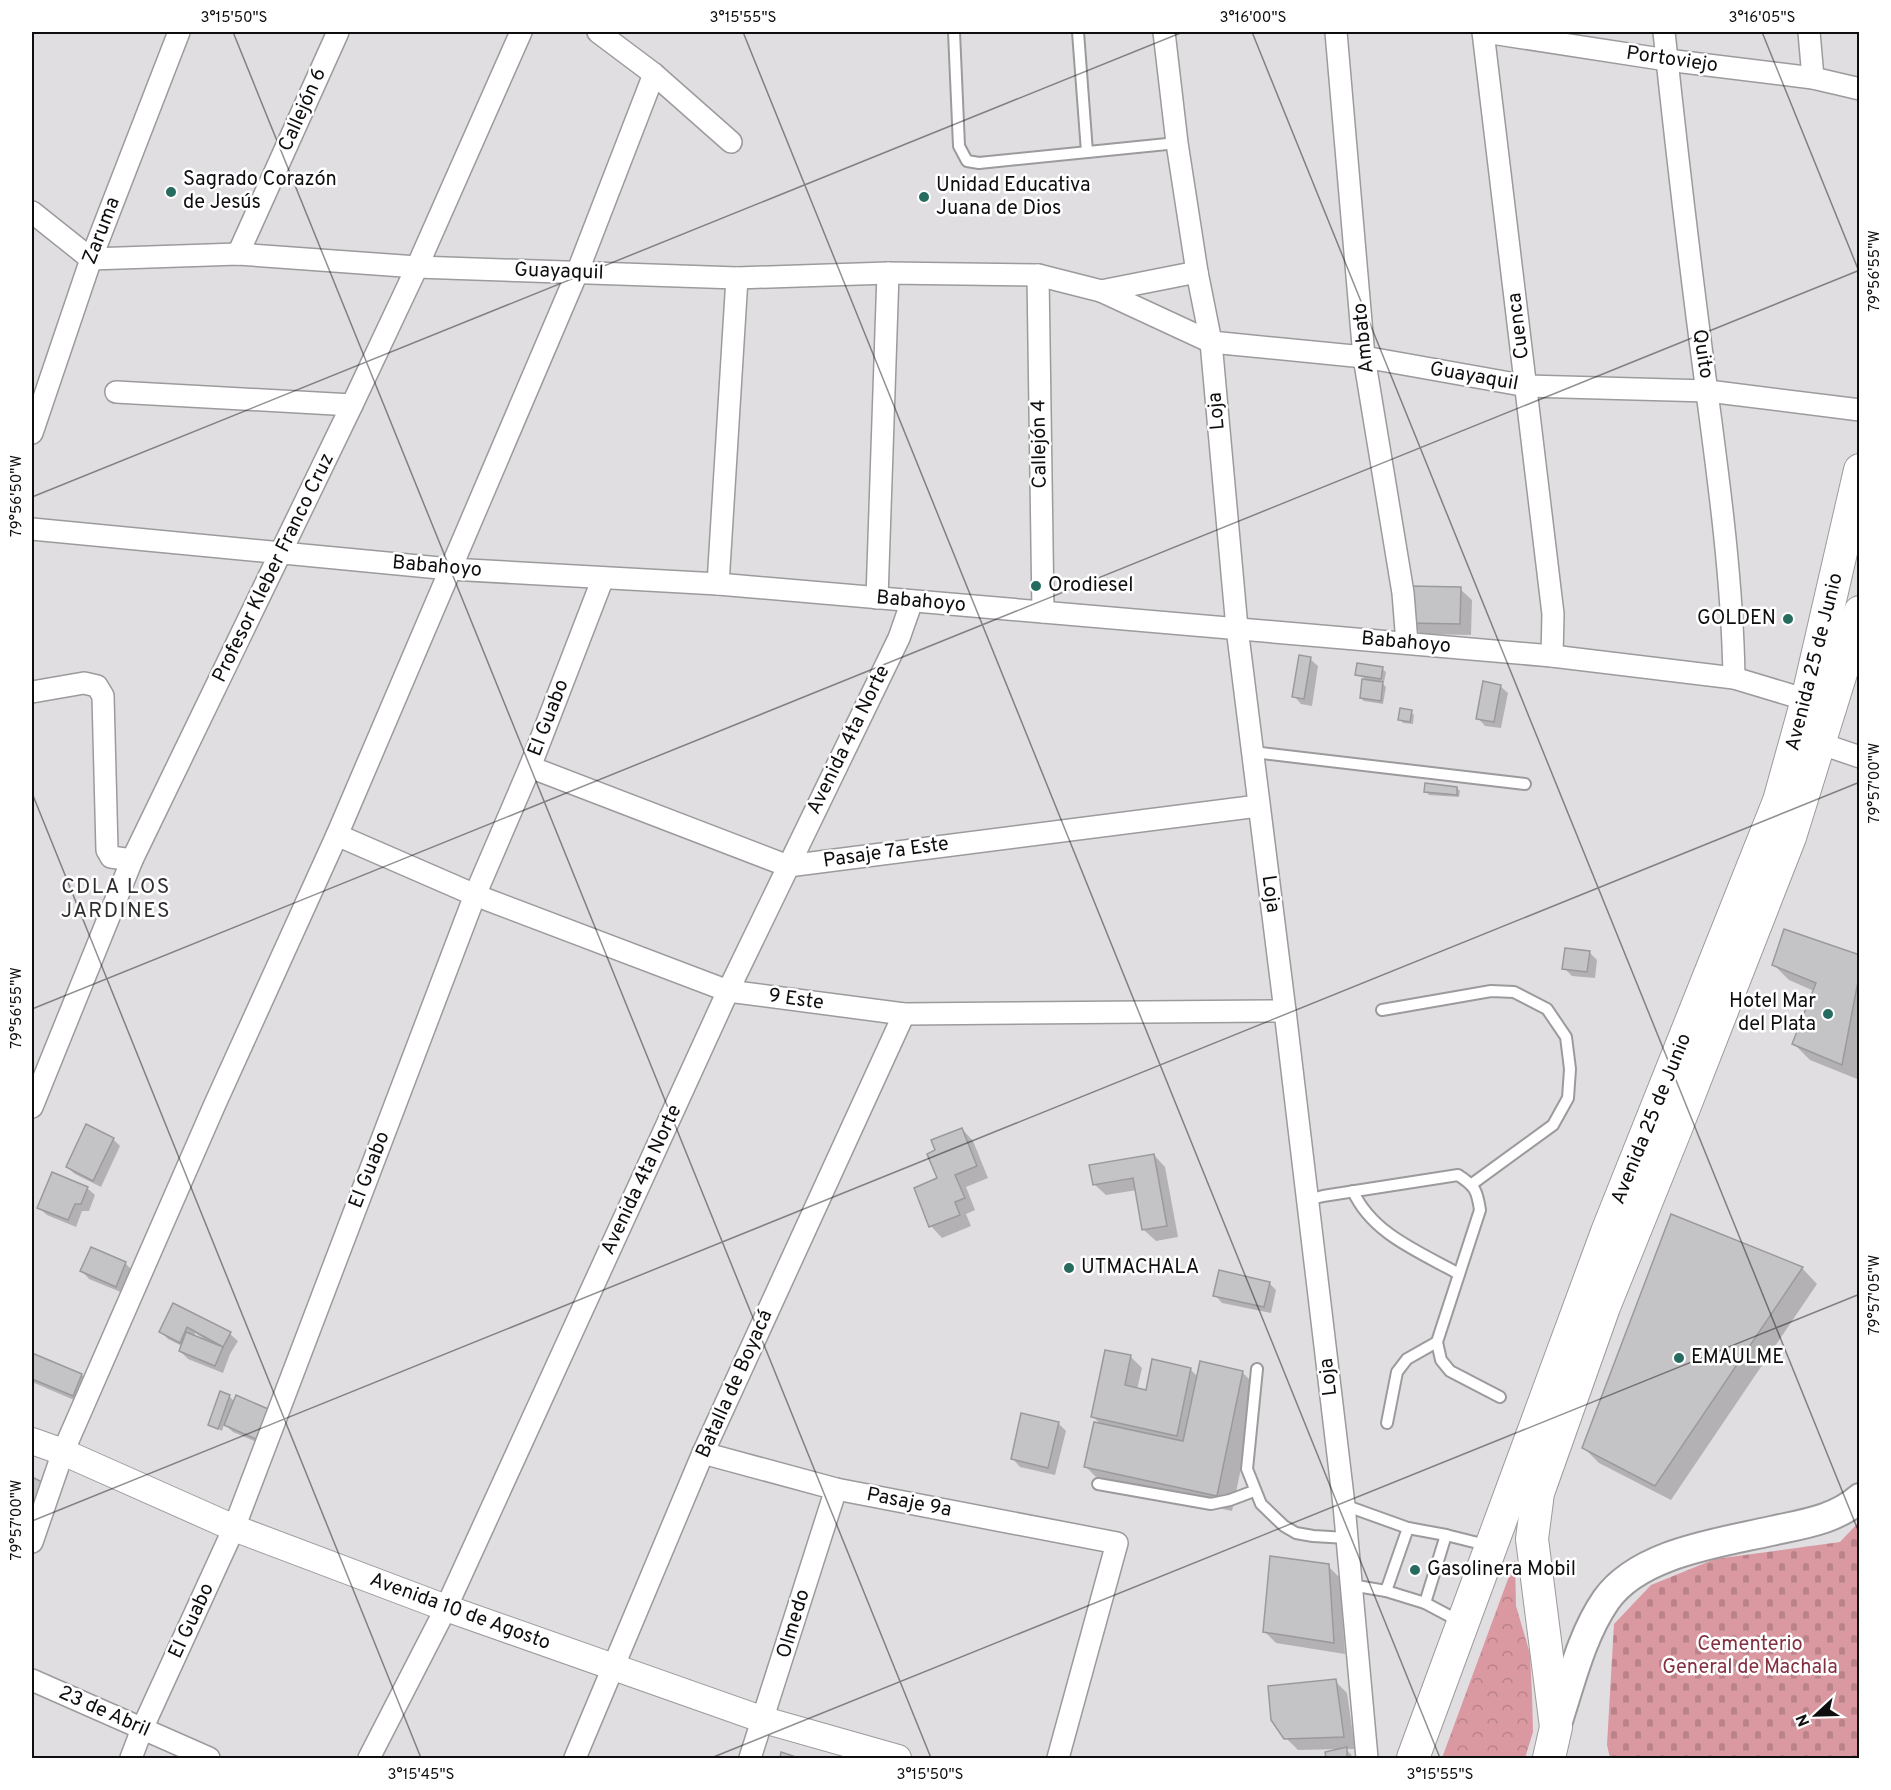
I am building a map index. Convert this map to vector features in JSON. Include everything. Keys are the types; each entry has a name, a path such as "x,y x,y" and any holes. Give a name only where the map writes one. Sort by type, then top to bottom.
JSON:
{"main road":[{"name":"Avenida 25 de Junio","path":"1413,1758 1612,1222 1779,801 1808,700 1860,470"},
{"name":"Avenida 25 de Junio","path":"1549,1758 1556,1727 1532,1539 1538,1493 1604,1306 1790,837 1860,612"},
{"path":"1556,1727 1588,1634 1607,1599 1638,1570 1690,1549 1819,1521 1848,1508 1860,1498"}],"street":[{"name":"Zaruma","path":"32,433 91,259 179,32"},
{"name":"Callejón 6","path":"238,254 338,32"},
{"name":"Profesor Kleber Franco Cruz","path":"32,1107 132,860 417,267 521,32"},
{"path":"598,32 654,74 731,142"},
{"name":"Loja","path":"1164,32 1177,143 1197,272 1211,342 1237,628 1344,1505 1366,1758"},
{"name":"Ambato","path":"1336,32 1364,357 1403,593 1407,644"},
{"name":"Portoviejo","path":"1484,32 1667,60 1813,78 1860,89"},
{"name":"Cuenca","path":"1484,32 1553,614 1552,656"},
{"name":"Quito","path":"1664,32 1697,317 1708,391 1732,613 1734,678"},
{"path":"1809,32 1813,78"},
{"path":"32,1542 63,1452 210,1114 337,835 578,273 654,74"},
{"path":"32,212 91,259"},
{"name":"Guayaquil","path":"91,259 238,254 417,267 737,278 888,273 1038,275 1101,291 1211,342 1364,357 1527,386 1708,391 1860,410"},
{"name":"Guayaquil","path":"1101,291 1197,272"},
{"path":"877,598 888,273"},
{"name":"Callejón 4","path":"1038,275 1043,612"},
{"path":"718,584 737,278"},
{"path":"116,392 352,405"},
{"name":"Babahoyo","path":"32,529 450,569 718,584 1552,656 1734,678 1808,700"},
{"name":"El Guabo","path":"131,1758 142,1729 234,1528 475,895 530,767 603,578"},
{"name":"Avenida 4ta Norte","path":"369,1758 446,1608 728,991 898,638 912,601"},
{"path":"32,692 84,683 98,686 103,696 107,850 111,857 132,860"},
{"path":"1819,743 1860,757"},
{"name":"Pasaje 7a Este","path":"530,767 788,866 1258,806"},
{"name":"9 Este","path":"337,835 475,895 728,991 904,1014 1285,1011"},
{"name":"Batalla de Boyacá","path":"575,1758 703,1453 904,1014"},
{"name":"Avenida 10 de Agosto","path":"32,1441 63,1452 234,1528 446,1608 764,1720 898,1758"},
{"name":"Pasaje 9a","path":"703,1453 836,1489 1117,1543 1058,1758"},
{"name":"Olmedo","path":"750,1758 836,1489"},
{"name":"23 de Abril","path":"32,1680 209,1758"}],"lane":[{"path":"954,32 958,146 967,161 980,163 1177,143"},
{"path":"1078,32 1087,152"},
{"path":"1253,752 1525,784"},
{"path":"1382,1010 1491,991 1514,992 1547,1009 1566,1037 1570,1068 1568,1098 1553,1125 1472,1184"},
{"path":"1308,1200 1458,1175 1472,1184 1478,1196 1480,1210 1437,1342 1441,1360 1450,1371 1500,1397"},
{"path":"1353,1191 1359,1205 1383,1231 1459,1274"},
{"path":"1387,1424 1397,1372 1407,1359 1437,1342"},
{"path":"1257,1369 1247,1469 1254,1491 1261,1504 1296,1533 1347,1538"},
{"path":"1098,1484 1211,1504 1254,1491"},
{"path":"1344,1505 1408,1528 1490,1546"},
{"path":"1386,1591 1408,1528"},
{"path":"1425,1603 1446,1535"},
{"path":"1351,1585 1386,1591 1425,1603 1462,1622"}],"green space":[{"name":"Cementerio General de Machala","path":"1859,1522 1859,1758 1610,1758 1607,1745 1614,1624 1651,1585 1715,1559 1840,1542"},
{"path":"1515,1560 1516,1606 1530,1654 1533,1732 1525,1758 1442,1758"}],"building":[{"path":"1409,586 1461,587 1460,624 1408,623"},
{"path":"1299,655 1311,657 1304,699 1292,697"},
{"path":"1357,663 1383,667 1381,679 1355,675"},
{"path":"1362,679 1383,682 1381,701 1360,698"},
{"path":"1483,681 1501,685 1494,722 1476,719"},
{"path":"1400,708 1412,710 1410,722 1398,720"},
{"path":"1425,783 1457,787 1457,795 1424,792"},
{"name":"Hotel Mar del Plata","path":"1784,929 1860,955 1860,971 1842,1065 1792,1044 1816,983 1772,965"},
{"path":"1565,948 1590,951 1587,972 1562,969"},
{"path":"86,1124 114,1138 93,1181 66,1167"},
{"path":"962,1128 977,1166 955,1175 965,1198 955,1202 960,1215 929,1227 914,1188 937,1178 927,1154 935,1150 931,1140"},
{"path":"1154,1154 1167,1226 1142,1230 1133,1178 1093,1185 1089,1165"},
{"path":"52,1172 88,1187 81,1204 75,1204 68,1220 37,1208"},
{"name":"EMAULME","path":"1671,1214 1803,1267 1655,1486 1582,1448"},
{"path":"91,1247 126,1262 116,1287 80,1271"},
{"path":"1219,1270 1270,1282 1264,1307 1213,1296"},
{"path":"173,1303 231,1332 223,1347 187,1327 180,1343 159,1332"},
{"path":"186,1332 223,1347 215,1366 179,1351"},
{"path":"1105,1350 1131,1355 1125,1385 1146,1390 1152,1359 1191,1368 1177,1436 1091,1417"},
{"path":"32,1353 82,1374 73,1396 32,1379"},
{"path":"1200,1361 1243,1371 1217,1496 1084,1467 1094,1422 1183,1441"},
{"path":"220,1391 230,1395 218,1429 208,1425"},
{"path":"236,1395 275,1412 263,1442 224,1425"},
{"path":"1021,1413 1059,1422 1048,1468 1011,1459"},
{"path":"32,1477 48,1485 32,1513"},
{"path":"1270,1556 1329,1564 1334,1643 1263,1632"},
{"path":"1336,1679 1344,1737 1284,1739 1271,1720 1268,1686"},
{"path":"1347,1747 1347,1758 1326,1758 1325,1752"},
{"path":"781,1752 799,1758 780,1758"}],"place":[{"name":"Sagrado Corazón de Jesús","path":"171,192"},
{"name":"Unidad Educativa Juana de Dios","path":"924,197"},
{"name":"Orodiesel","path":"1036,586"},
{"name":"GOLDEN","path":"1788,619"},
{"name":"Hotel Mar del Plata","path":"1828,1014"},
{"name":"UTMACHALA","path":"1069,1268"},
{"name":"EMAULME","path":"1679,1358"},
{"name":"Gasolinera Mobil","path":"1415,1570"}],"district":[{"name":"CDLA LOS JARDINES","path":"116,899"}]}
